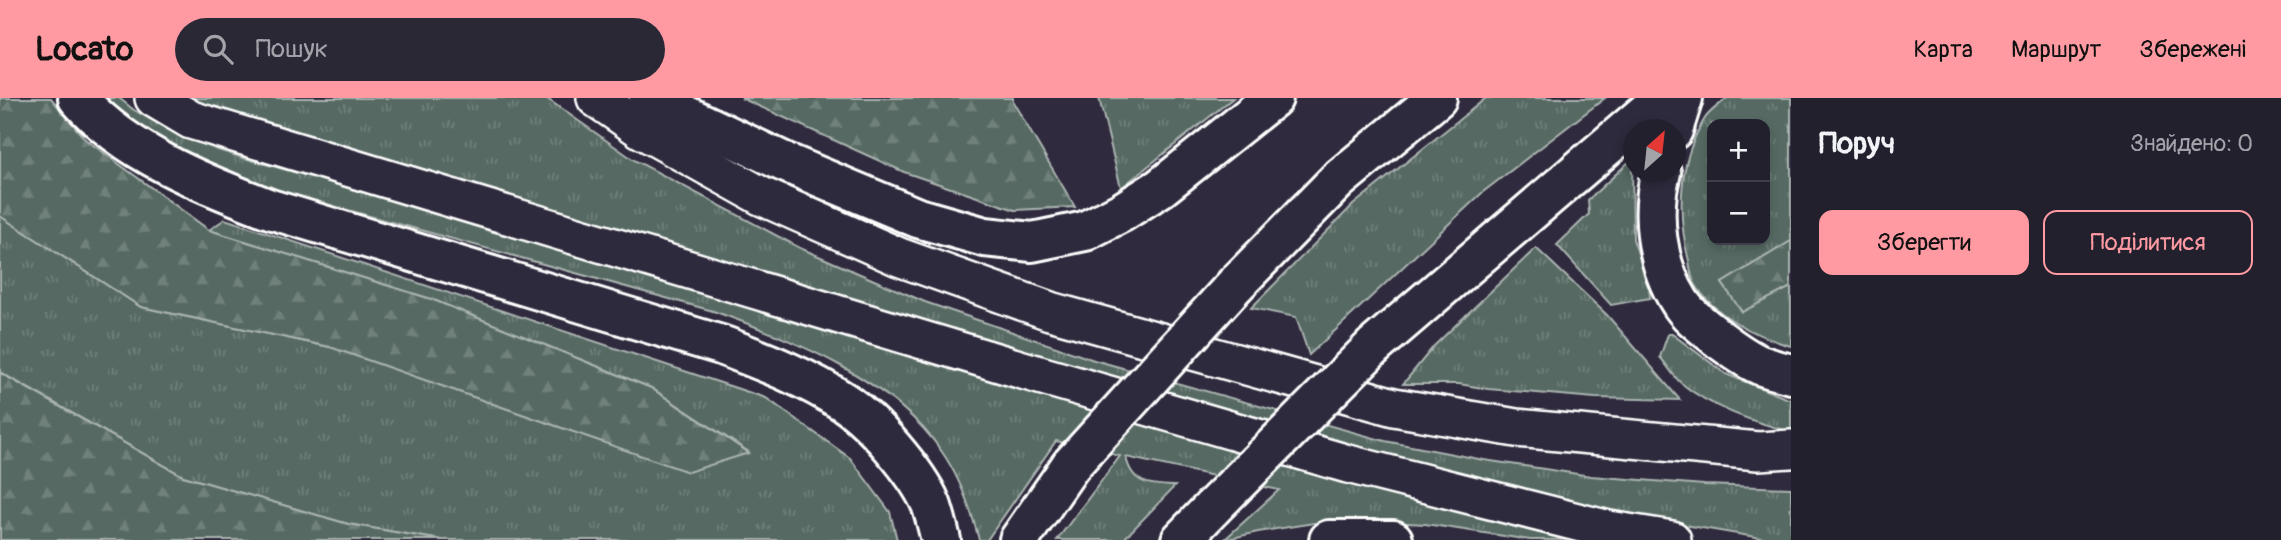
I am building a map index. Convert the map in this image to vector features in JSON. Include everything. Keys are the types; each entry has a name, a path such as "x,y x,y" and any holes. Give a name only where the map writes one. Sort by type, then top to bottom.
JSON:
{"main road":[{"path":"78,98 117,134 178,172 224,192 310,221 721,345 773,365 812,384 845,403 893,447 930,503 941,540"},
{"path":"649,98 784,162 918,218 985,237 1032,242 1085,231 1122,212 1160,188 1272,98"},
{"path":"1019,540 1071,464 1235,285 1338,180 1437,98"},
{"path":"1181,540 1374,346 1663,98"},
{"path":"1677,119 1684,98"},
{"path":"1660,182 1657,217 1659,251 1680,303 1728,346 1758,364 1791,374"},
{"path":"1329,540 1393,540"}],"street":[{"path":"154,98 191,120 1049,378 1348,464 1609,530 1672,540"},
{"path":"596,98 642,129 761,196 899,257 1050,311 1394,407 1516,428 1758,451 1791,449"}],"green space":[{"path":"0,98 51,98 85,139 209,230 431,299 651,388 749,453 688,472 330,347 141,307 0,216"},
{"path":"98,98 119,98 167,129 240,157 420,207 533,243 613,264 1438,507 1589,540 1530,540 1425,524 1339,519 1224,540 1279,490 1126,457 1133,473 1143,482 1175,486 1123,540 1057,540 1120,456 1056,441 987,540 979,540 960,483 942,452 922,426 869,383 808,349 713,311 261,186 183,156"},
{"path":"175,98 546,98 634,160 800,248 925,302 1094,360 1385,441 1484,460 1591,476 1704,485 1791,488 1791,540 1773,540 1549,502 1267,435"},
{"path":"741,98 1013,98 1075,207 1015,210 904,172"},
{"path":"1099,98 1233,98 1121,188"},
{"path":"1486,98 1605,98 1483,192 1309,355 1296,317 1251,308 1353,205"},
{"path":"1727,98 1791,98 1791,241 1722,283 1742,311 1791,287 1791,346 1764,337 1724,315 1702,294 1691,275 1683,225 1682,189 1683,182 1686,182 1686,166 1695,136 1712,111"},
{"path":"1623,167 1623,182 1632,182 1633,239 1649,285 1650,298 1611,305 1557,245 1589,214 1588,200"},
{"path":"0,216 141,307 330,347 749,452 651,388 431,299 209,230 225,219 766,398 850,458 890,512 897,540 441,540 348,524 183,476 0,372"},
{"path":"1791,241 1791,287 1742,312 1722,283"},
{"path":"1536,248 1607,315 1680,400 1595,398 1459,384 1403,384 1434,346"},
{"path":"1668,334 1672,334 1726,374 1791,400 1791,432 1719,407 1681,383 1660,357"},
{"path":"0,373 183,476 348,524 441,540 0,540"}]}
